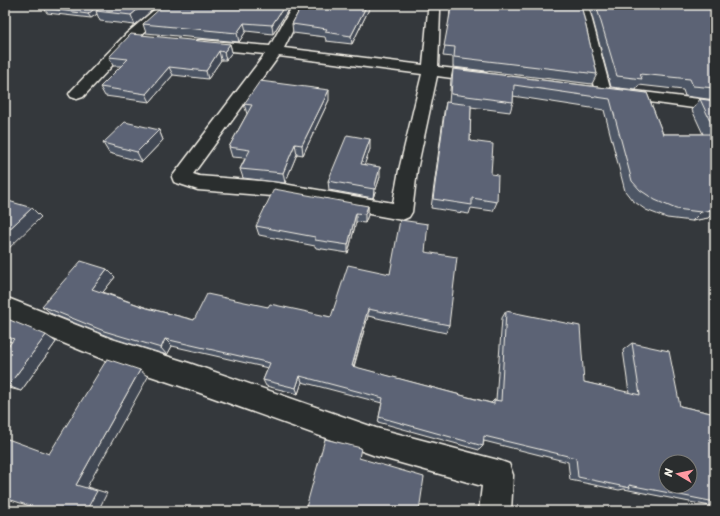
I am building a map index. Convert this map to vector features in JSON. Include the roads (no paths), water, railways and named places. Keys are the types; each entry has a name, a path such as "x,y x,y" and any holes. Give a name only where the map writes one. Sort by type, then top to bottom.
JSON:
{"street":[{"path":"77,94 131,37 168,5"},
{"path":"299,5 275,51 181,177 198,183 272,189 402,212 408,170 430,71 434,11"},
{"path":"582,5 603,92"},
{"path":"131,37 154,39"},
{"path":"184,42 275,51 493,79"},
{"path":"588,90 715,106"},
{"path":"5,308 112,351 189,376 376,442 498,475 495,511"}]}
